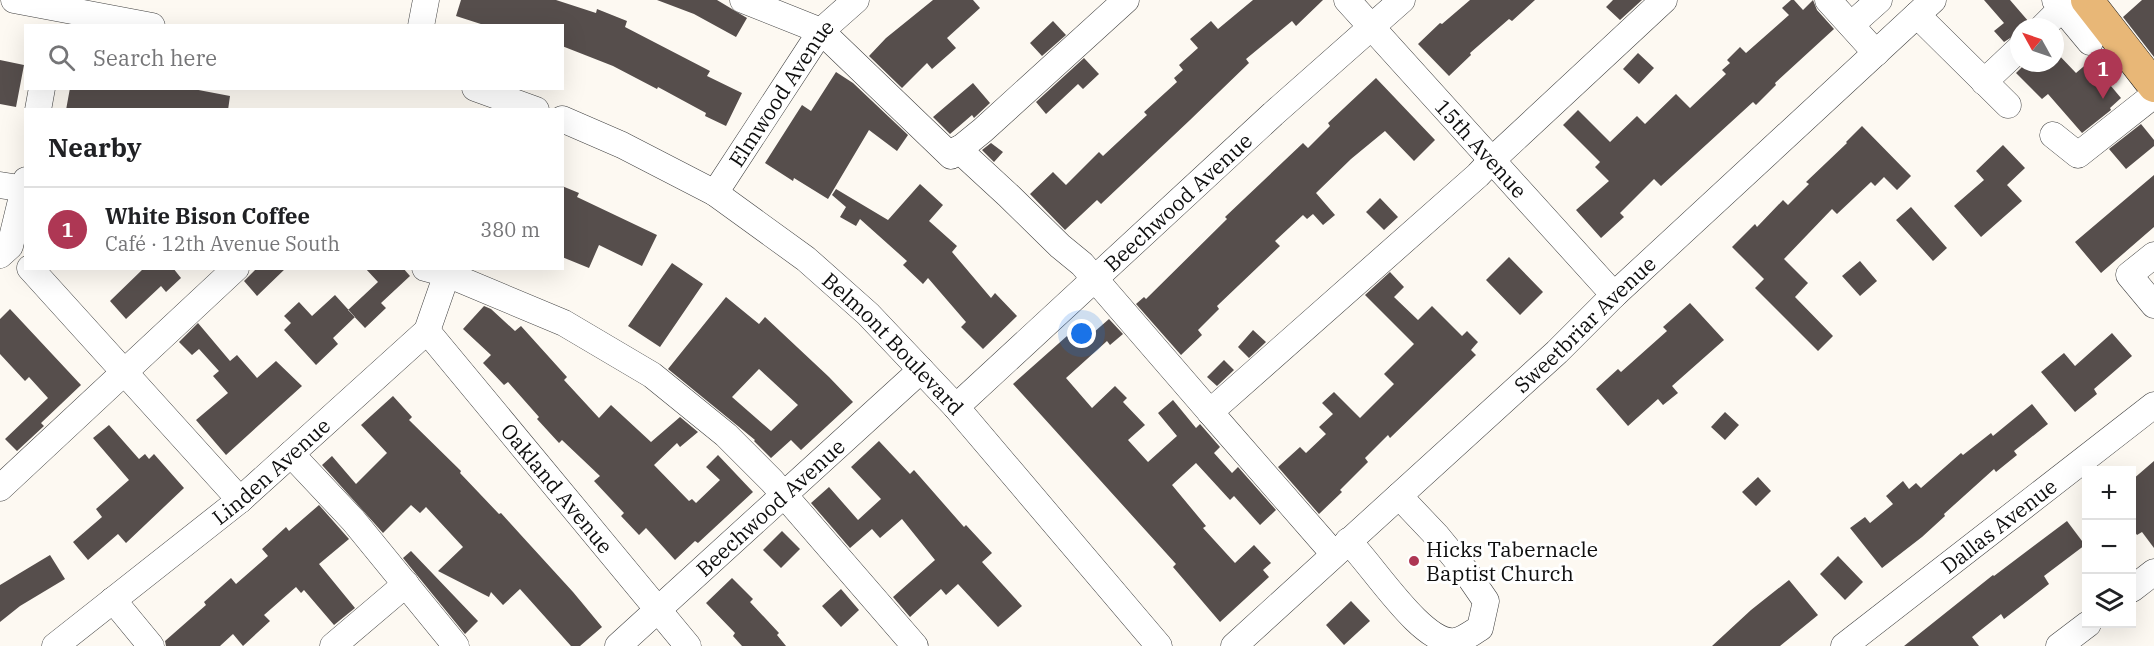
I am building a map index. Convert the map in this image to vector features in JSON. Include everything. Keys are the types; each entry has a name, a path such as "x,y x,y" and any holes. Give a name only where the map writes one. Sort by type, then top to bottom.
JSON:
{"main road":[{"path":"2082,9 2154,86"}],"street":[{"path":"14,0 54,17 130,24"},
{"path":"421,24 426,0"},
{"path":"743,0 821,31 951,156 1126,0"},
{"name":"Elmwood Avenue","path":"715,193 821,31 856,0"},
{"name":"15th Avenue","path":"1347,0 1614,295"},
{"name":"Beechwood Avenue","path":"956,407 1273,114 1402,0"},
{"path":"1210,412 1478,175 1664,0"},
{"path":"1829,0 1876,53"},
{"path":"1851,25 1878,0"},
{"path":"1922,6 1984,82 2008,105"},
{"name":"Sweetbriar Avenue","path":"1234,646 1557,352 1614,295 1876,53 1922,6"},
{"path":"2062,18 2082,9"},
{"path":"1984,82 2010,57"},
{"path":"38,108 42,90"},
{"path":"479,90 506,104 526,108"},
{"path":"2053,135 2078,155 2154,95"},
{"name":"Belmont Boulevard","path":"564,120 715,193 806,259 868,314 956,407 1148,642"},
{"path":"958,149 1082,264 1210,412 1341,548 1399,602 1421,626 1437,638 1456,641 1480,628 1486,601 1437,536 1399,496"},
{"path":"12,255 19,186"},
{"path":"2154,255 2129,275 2154,305"},
{"path":"32,270 240,500"},
{"path":"0,488 234,270"},
{"path":"440,270 564,323 652,375 726,435 784,493 915,646"},
{"name":"Linden Avenue","path":"55,646 240,500 427,331 440,270"},
{"name":"Oakland Avenue","path":"427,331 688,646"},
{"name":"Beechwood Avenue","path":"618,646 921,370"},
{"name":"Dallas Avenue","path":"1844,646 2154,405"},
{"path":"291,454 353,520 456,646"},
{"path":"2136,586 2154,572"},
{"path":"333,646 406,584"},
{"path":"113,600 152,646"},
{"path":"2059,646 2083,628"}],"building":[{"path":"461,0 556,0 596,13 597,9 627,21 625,27 710,71 707,76 742,93 726,126 658,87 657,89 613,66 564,47 564,24 481,24 456,16"},
{"path":"657,0 717,0 747,18 736,37 694,14"},
{"path":"933,0 973,0 980,8 947,38 956,48 932,69 927,63 902,88 869,56 886,38"},
{"path":"1253,0 1323,0 1296,26 1292,21 1246,59 1249,63 1190,120 1101,204 1097,200 1065,230 1030,194 1053,172 1066,185 1099,152 1103,156 1147,115 1144,112 1177,82 1174,78 1183,70 1179,65 1198,48 1190,39 1211,21 1218,29"},
{"path":"1470,0 1535,0 1470,53 1471,55 1449,76 1418,44 1440,23 1442,24"},
{"path":"1613,0 1642,0 1620,20 1606,7"},
{"path":"1794,0 1803,10 1813,0 1817,10 1834,29 1775,83 1776,85 1756,105 1753,102 1661,186 1654,179 1620,213 1624,217 1601,238 1576,210 1609,181 1595,167 1600,162 1563,125 1578,110 1610,142 1637,116 1645,124 1676,94 1690,108 1726,74 1722,70 1730,63 1727,60 1740,47 1746,53 1789,15 1782,8"},
{"path":"1984,0 2010,0 2026,18 2010,18 2010,38 2004,42 1994,31 2004,23"},
{"path":"2142,0 2154,0 2154,57 2123,17"},
{"path":"1053,21 1066,35 1042,56 1030,43"},
{"path":"1638,53 1654,68 1639,84 1623,69"},
{"path":"1084,58 1099,74 1083,89 1078,84 1046,114 1036,102"},
{"path":"0,60 24,65 16,107 0,104"},
{"path":"2064,60 2076,73 2090,61 2121,98 2110,108 2111,110 2082,133 2048,94 2042,99 2016,73 2064,72"},
{"path":"836,72 853,83 908,135 897,151 869,130 828,199 765,163 802,105 811,111"},
{"path":"1376,78 1435,140 1414,161 1385,131 1351,159 1316,193 1335,215 1323,225 1313,214 1307,219 1303,215 1275,241 1280,246 1217,306 1219,309 1198,330 1202,335 1181,355 1136,304 1144,297 1146,299 1227,219 1225,217 1303,143 1308,148 1330,126 1328,123"},
{"path":"973,83 990,103 974,118 972,115 950,134 933,117"},
{"path":"70,90 198,90 230,96 228,108 66,108"},
{"path":"2141,124 2154,140 2154,146 2126,169 2109,149"},
{"path":"1862,126 1911,176 1897,190 1884,177 1875,186 1871,182 1837,214 1832,209 1784,259 1808,283 1795,297 1833,336 1818,351 1755,288 1764,279 1732,247 1755,224 1757,227 1783,200 1788,205 1809,184 1806,182"},
{"path":"991,143 1003,152 994,162 982,150"},
{"path":"2003,145 2025,168 2007,185 2022,201 1981,237 1954,206 1984,180 1976,171"},
{"path":"2154,175 2154,227 2101,273 2075,242"},
{"path":"920,184 943,205 929,221 957,246 952,252 991,298 995,293 1017,316 983,349 961,327 966,322 928,278 923,284 903,265 907,261 860,219 856,226 840,217 846,207 832,195 836,189 888,220"},
{"path":"564,187 579,193 577,197 657,235 642,266 599,245 589,268 564,258"},
{"path":"1380,198 1398,217 1384,230 1366,212"},
{"path":"1911,207 1947,248 1933,261 1896,220"},
{"path":"1509,257 1543,292 1520,315 1486,280"},
{"path":"1860,261 1877,281 1860,296 1842,276"},
{"path":"672,263 703,284 660,347 628,326"},
{"path":"142,270 175,270 181,278 166,292 161,286 126,319 110,301"},
{"path":"255,270 284,270 257,296 244,281"},
{"path":"367,270 405,270 410,276 381,303 386,308 365,328 348,310 378,282"},
{"path":"1390,272 1404,287 1394,297 1418,320 1432,306 1462,336 1467,331 1478,342 1471,350 1476,355 1390,438 1388,435 1365,458 1368,462 1319,514 1278,467 1300,447 1306,453 1326,434 1319,427 1333,414 1322,403 1334,392 1360,418 1394,384 1384,374 1414,344 1365,295"},
{"path":"335,295 355,317 333,338 338,344 316,365 284,330 291,323 284,316 299,302 312,316"},
{"path":"726,297 759,324 765,317 853,402 801,450 791,440 771,458 755,440 668,369","holes":["759,369 798,405 771,431 732,397"]},
{"path":"1690,303 1724,340 1672,386 1678,393 1663,405 1658,399 1628,426 1596,389 1618,369 1621,372 1667,331 1663,327"},
{"path":"484,306 491,309 515,331 521,326 567,377 564,380 599,418 611,405 651,442 680,417 698,432 680,447 677,443 654,465 689,501 692,499 696,503 720,480 706,467 718,455 753,492 698,543 695,541 675,560 646,528 639,535 621,516 624,513 594,481 600,476 562,440 559,443 508,382 504,385 483,363 491,355 463,329"},
{"path":"10,309 81,385 41,423 44,426 17,451 5,439 48,398 29,377 25,381 0,354 0,319"},
{"path":"1109,319 1123,334 1110,345 1107,341 1066,378 1092,408 1115,386 1127,398 1123,402 1145,425 1128,440 1148,462 1177,436 1158,413 1173,400 1196,428 1200,424 1220,447 1214,453 1232,473 1238,467 1276,510 1260,525 1234,496 1230,500 1196,463 1172,485 1206,526 1203,528 1235,563 1254,545 1271,563 1263,570 1269,577 1220,622 1173,567 1176,564 1013,384 1067,336 1077,347"},
{"path":"198,323 230,361 237,355 257,378 276,361 302,386 226,455 196,420 228,393 213,376 219,371 199,349 192,355 179,342"},
{"path":"1253,330 1266,342 1249,358 1238,347"},
{"path":"2112,333 2132,356 2094,389 2097,394 2075,412 2041,372 2064,353 2075,366"},
{"path":"1224,360 1234,370 1217,386 1207,377"},
{"path":"393,396 412,417 409,420 461,471 460,473 499,514 501,513 602,627 580,646 571,646 520,589 503,605 491,592 489,597 438,571 463,547 426,507 420,513 411,505 383,533 322,465 332,456 356,484 387,453 361,425"},
{"path":"2032,404 2048,424 2014,451 2017,455 1996,472 1994,469 1922,537 1882,568 1850,528 1865,517 1870,523 1893,504 1886,496 1903,481 1909,489 1916,483 1921,488 1961,453 1963,455 1991,433 1993,436"},
{"path":"1725,412 1739,425 1725,440 1711,427"},
{"path":"109,425 139,459 145,454 149,459 154,454 184,488 126,543 118,534 88,560 73,542 102,517 96,509 129,480 93,438"},
{"path":"879,441 910,474 914,470 964,527 966,525 992,553 982,562 1022,606 998,627 958,584 946,595 941,589 910,617 893,597 935,560 902,519 880,538 872,529 850,548 811,503 829,487 858,520 881,499 851,467"},
{"path":"2154,461 2154,548 2142,532 2136,534 2136,477"},
{"path":"1758,477 1771,491 1756,506 1742,492"},
{"path":"319,505 349,539 319,564 355,608 334,625 304,590 301,593 296,587 264,615 270,621 243,646 233,634 220,646 166,646 165,641 206,605 204,602 231,578 236,584 268,556 262,549 286,527 289,531"},
{"path":"2067,521 2082,541 2082,547 2044,576 2049,584 2004,619 2001,614 1972,637 1979,646 1904,646 1993,575"},
{"path":"782,531 800,549 781,568 763,550"},
{"path":"411,551 478,621 465,634 403,558"},
{"path":"50,555 65,579 20,606 0,622 0,585"},
{"path":"1838,556 1863,582 1845,600 1820,574"},
{"path":"732,578 753,599 750,602 779,633 777,635 786,646 742,646 733,636 735,633 706,603"},
{"path":"1789,580 1818,615 1780,646 1712,646 1751,610"},
{"path":"841,589 859,610 841,627 822,606"},
{"path":"1351,601 1370,621 1344,645 1326,625"}],"place":[{"name":"White Bison Coffee","path":"2103,99"},
{"name":"Hicks Tabernacle Baptist Church","path":"1414,561"}]}
